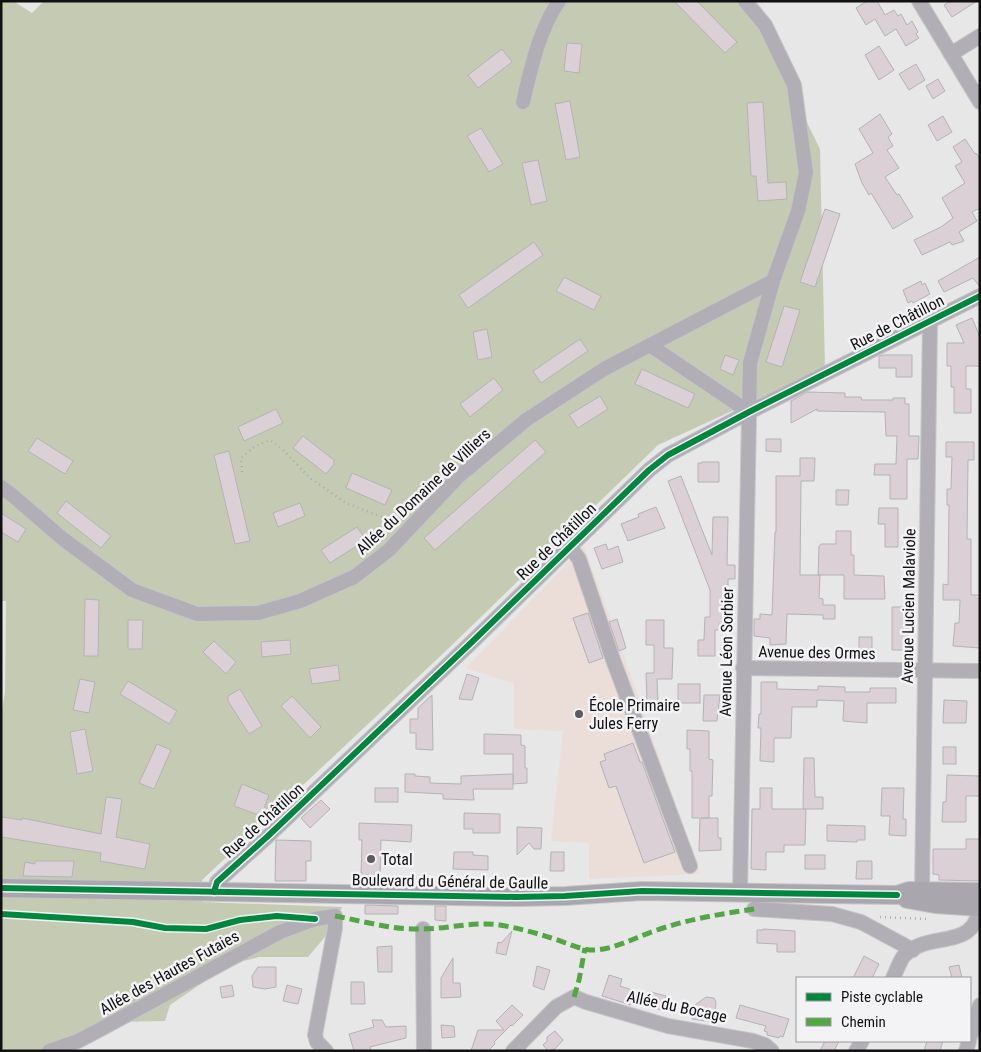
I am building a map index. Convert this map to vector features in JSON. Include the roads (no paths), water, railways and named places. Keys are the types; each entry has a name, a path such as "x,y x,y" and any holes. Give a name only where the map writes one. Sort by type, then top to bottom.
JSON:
{"main road":[{"name":"Boulevard du Général de Gaulle","path":"1,888 524,897 642,891 897,894 909,891 980,892"},
{"name":"Boulevard du Général de Gaulle","path":"897,894 910,901 980,907"}],"street":[{"path":"523,102 535,57 550,14 560,1"},
{"path":"745,1 765,25 794,85 806,173 798,212 773,281 750,363 749,412"},
{"path":"919,1 980,102"},
{"path":"950,54 980,36"},
{"name":"Allée du Domaine de Villiers","path":"1,487 63,539 132,590 197,614 258,613 300,601 354,577 389,550 458,477 526,420 604,369 773,281"},
{"name":"Rue de Châtillon","path":"214,892 217,882 268,836 649,470 668,455 749,412 980,296"},
{"name":"Avenue Lucien Malaviole","path":"922,891 930,321"},
{"path":"651,346 749,412"},
{"name":"Avenue Léon Sorbier","path":"740,892 749,412"},
{"path":"570,547 579,559 612,657 690,866"},
{"name":"Avenue des Ormes","path":"743,668 980,670"},
{"path":"893,977 903,957 913,950 954,937 970,929 978,919 980,901"},
{"path":"754,909 832,914 861,922 913,950"},
{"name":"Allée des Hautes Futaies","path":"49,1051 78,1041 280,932 315,919 335,916 335,928 315,1034 317,1042 326,1051"},
{"path":"423,930 424,1051"},
{"name":"Allée du Bocage","path":"512,1051 556,1008 574,997 668,1026 753,1040 765,1045 772,1051"},
{"path":"971,1034 980,1004"}],"place":[{"name":"École Primaire Jules Ferry","path":"579,714"},
{"name":"Total","path":"371,859"}]}
